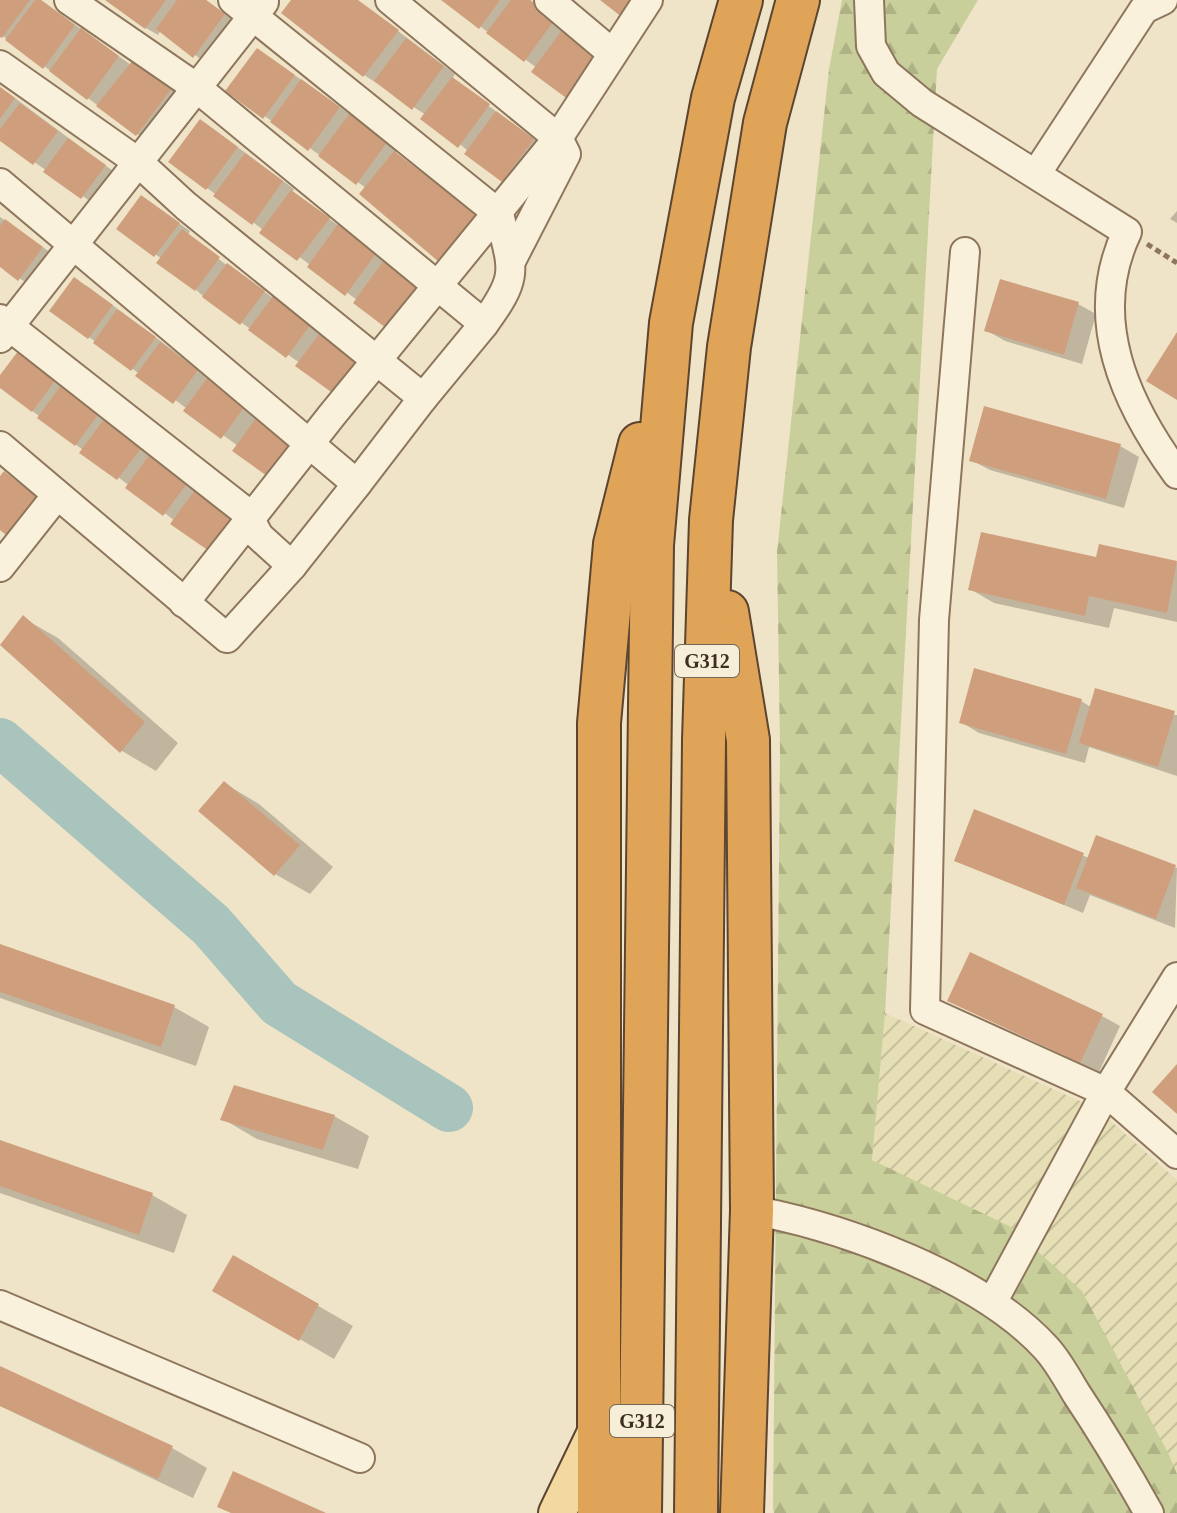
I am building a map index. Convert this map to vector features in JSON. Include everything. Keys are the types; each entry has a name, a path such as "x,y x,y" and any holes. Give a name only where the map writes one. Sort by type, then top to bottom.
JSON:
{"highway":[{"name":"G312","path":"640,1513 651,560 671,323 713,98 741,0"},
{"name":"G312","path":"696,1513 704,740 711,520 729,347 765,123 798,0"},
{"path":"599,1513 599,723 615,544 671,323"},
{"path":"711,520 748,740 752,1210 742,1513"}],"main road":[{"path":"557,1513 601,1423"}],"street":[{"path":"69,0 197,88 484,324"},
{"path":"390,0 558,138 566,154 511,261"},
{"path":"549,0 612,53"},
{"path":"184,603 310,442 558,138 648,0"},
{"path":"869,0 871,46 886,73 922,103 1127,232 1117,254 1110,298 1112,348 1132,397 1177,474"},
{"path":"1036,174 1144,9 1163,0"},
{"path":"0,446 227,638 292,566 509,290 511,261 499,214 251,5 197,88 3,328 246,512 259,536 292,566"},
{"path":"0,65 138,162 186,206 423,398"},
{"path":"0,183 357,484"},
{"path":"965,252 934,620 925,1010 1106,1092 1177,1154"},
{"path":"0,567 57,495"},
{"path":"993,1301 1106,1092 1177,977"},
{"path":"752,1210 811,1221 896,1255 993,1301 1047,1349 1117,1455 1149,1513"},
{"path":"0,1305 360,1458"}],"shaded area":[{"path":"885,1013 1097,1109 1177,1180 1177,1474 1082,1291 872,1160"}],"green space":[{"path":"842,0 978,0 937,69 885,1013 872,1160 1009,1226 1082,1291 1177,1474 1177,1513 774,1513 773,1509 780,748 777,552 829,69"}],"building":[{"path":"0,0 30,0 2,38 0,37"},
{"path":"35,0 41,0 75,25 43,69 5,40"},
{"path":"105,0 166,0 145,29"},
{"path":"177,0 206,0 225,14 193,58 156,29"},
{"path":"291,0 358,0 399,30 363,77 281,13"},
{"path":"441,0 500,0 479,29"},
{"path":"511,0 530,0 556,18 524,62 486,33"},
{"path":"600,0 643,0 627,21"},
{"path":"81,28 119,56 87,100 49,71"},
{"path":"563,29 601,57 569,100 531,72"},
{"path":"406,38 444,66 412,110 374,81"},
{"path":"257,48 295,75 263,119 225,91"},
{"path":"133,60 172,88 136,136 96,106"},
{"path":"452,77 490,104 458,148 420,119"},
{"path":"301,79 340,107 308,151 270,122"},
{"path":"0,87 15,98 0,119"},
{"path":"20,103 58,131 33,165 0,141 0,129"},
{"path":"496,111 534,139 502,182 464,154"},
{"path":"350,113 388,141 356,185 318,156"},
{"path":"200,119 238,147 206,190 168,162"},
{"path":"68,138 106,165 81,199 43,172"},
{"path":"394,151 478,215 439,262 359,194"},
{"path":"245,153 283,181 252,225 213,196"},
{"path":"291,190 330,218 297,261 259,233"},
{"path":"141,195 180,223 154,257 116,229"},
{"path":"5,219 43,247 18,281 0,267 0,226"},
{"path":"338,224 377,252 345,296 307,267"},
{"path":"182,229 220,257 195,291 156,263"},
{"path":"384,260 422,287 390,331 353,303"},
{"path":"227,263 265,291 240,325 202,297"},
{"path":"74,277 113,305 88,339 49,311"},
{"path":"1000,279 1079,302 1064,355 984,331"},
{"path":"273,296 311,324 286,358 248,330"},
{"path":"117,309 156,337 131,371 93,343"},
{"path":"321,332 359,361 334,394 295,366"},
{"path":"1177,332 1177,400 1146,381"},
{"path":"160,342 198,370 173,404 135,376"},
{"path":"19,350 57,378 32,412 0,388 0,375"},
{"path":"208,377 246,405 221,439 183,411"},
{"path":"62,384 100,412 75,446 37,418"},
{"path":"984,406 1121,444 1106,499 969,461"},
{"path":"257,417 295,445 270,478 232,451"},
{"path":"104,419 143,446 117,480 79,453"},
{"path":"150,454 188,482 163,516 125,488"},
{"path":"4,471 42,501 12,540 0,530 0,476"},
{"path":"195,490 234,518 209,551 170,524"},
{"path":"981,532 1096,557 1099,544 1177,561 1167,613 1089,596 1085,616 968,590"},
{"path":"23,615 145,722 120,753 0,645"},
{"path":"974,668 1082,699 1066,754 959,723"},
{"path":"1095,688 1175,711 1158,767 1079,743"},
{"path":"224,781 300,845 274,876 198,811"},
{"path":"974,809 1084,853 1064,905 954,861"},
{"path":"1096,835 1176,865 1156,919 1076,888"},
{"path":"0,944 175,1005 161,1047 0,992"},
{"path":"970,952 1103,1014 1080,1063 947,1001"},
{"path":"1177,1064 1177,1114 1152,1092"},
{"path":"234,1085 335,1115 323,1150 220,1120"},
{"path":"0,1140 153,1193 139,1235 0,1186"},
{"path":"233,1255 319,1304 299,1341 212,1291"},
{"path":"0,1366 173,1446 158,1479 0,1406"},
{"path":"233,1471 326,1513 231,1513 217,1507"}],"waterway":[{"path":"0,742 211,925 279,1003 449,1108"}]}
